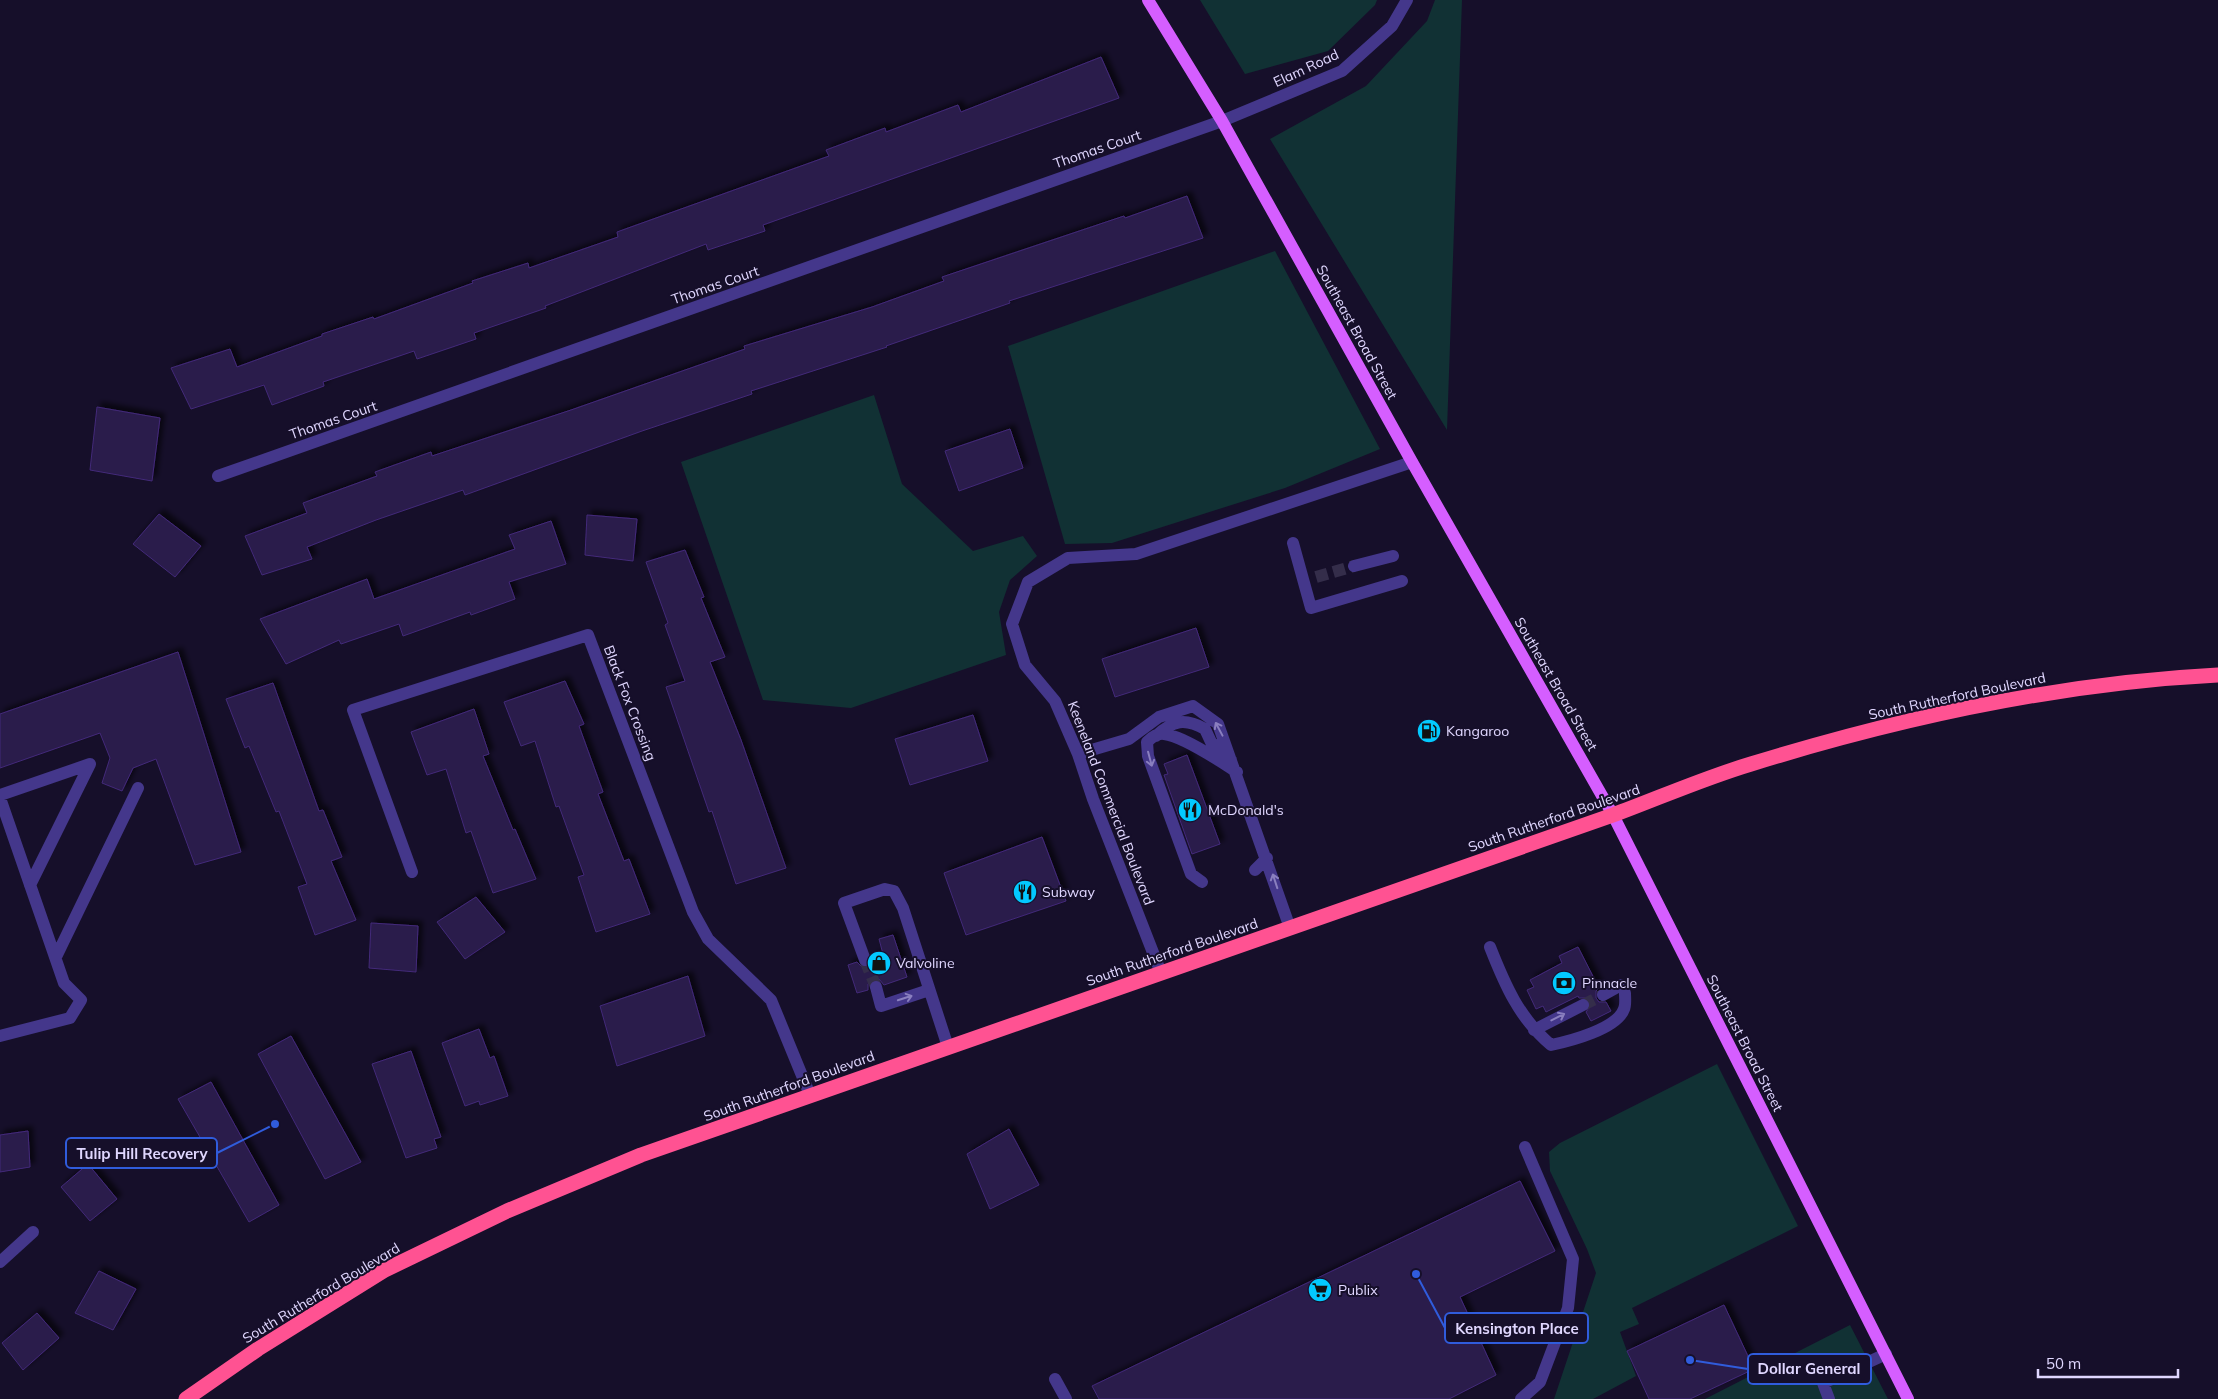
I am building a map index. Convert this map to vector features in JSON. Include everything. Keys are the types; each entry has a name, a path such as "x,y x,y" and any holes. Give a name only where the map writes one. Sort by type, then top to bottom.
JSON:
{"highway":[{"name":"South Rutherford Boulevard","path":"186,1399 258,1349 385,1270 507,1211 641,1155 1613,815 1750,764 1904,721 2022,696 2153,678 2218,675"}],"main road":[{"name":"Southeast Broad Street","path":"1148,0 1222,121 1412,462 1613,815 1908,1399"}],"street":[{"name":"Elam Road","path":"1222,121 1342,71 1392,26 1407,0"},
{"name":"Thomas Court","path":"218,476 1222,121"},
{"name":"Keeneland Commercial Boulevard","path":"1161,973 1093,799 1078,754 1055,701 1025,665 1012,624 1028,582 1068,558 1136,554 1412,462"},
{"path":"1293,543 1310,578 1311,608 1402,581"},
{"path":"1354,566 1393,556"},
{"name":"Black Fox Crossing","path":"412,872 353,710 588,635 693,912 708,939 771,1000 810,1095"},
{"path":"1078,754 1132,743 1159,717 1193,706 1218,724 1235,766 1290,928"},
{"path":"1202,882 1191,874 1148,756 1147,742 1165,727 1175,722 1194,723 1205,729 1211,742 1235,766"},
{"path":"1156,736 1164,734 1235,766"},
{"path":"0,1036 70,1018 81,1000 64,983 30,885 5,831 0,796 90,764 30,885"},
{"path":"56,957 138,788"},
{"path":"1255,870 1267,858"},
{"path":"865,960 844,904 884,888 894,890 903,908 948,1047"},
{"path":"1490,947 1504,984 1522,1015 1534,1030 1551,1045 1581,1038 1614,1022 1624,1009 1623,989 1603,995"},
{"path":"876,987 881,1006 929,990"},
{"path":"1534,1030 1582,1005"},
{"path":"1521,1399 1540,1382 1568,1308 1573,1259 1525,1147"},
{"path":"0,1262 32,1232"},
{"path":"1830,1399 1823,1383 1886,1354"},
{"path":"1054,1380 1066,1399"}],"green space":[{"path":"1200,0 1377,0 1375,5 1328,51 1245,74"},
{"path":"1435,0 1462,0 1447,430 1270,139 1366,86 1427,21"},
{"path":"1275,251 1380,449 1285,488 1112,543 1065,544 1008,346"},
{"path":"874,395 902,484 973,551 1023,536 1037,556 1010,580 999,612 1006,655 851,708 763,700 681,462"},
{"path":"1717,1064 1798,1226 1632,1308 1639,1324 1620,1332 1636,1376 1593,1399 1554,1399 1596,1273 1587,1249 1550,1171 1549,1152 1560,1143"},
{"path":"1850,1325 1888,1399 1705,1399"}],"building":[{"path":"1101,57 1119,98 763,225 765,231 708,250 706,244 545,306 546,308 474,333 476,339 417,359 414,351 323,382 324,386 272,405 264,385 191,409 171,368 230,349 237,367 322,336 322,334 373,317 374,319 473,283 472,281 528,263 529,268 618,237 617,232 829,156 826,150 885,128 886,132 958,105 961,112"},
{"path":"1187,196 1203,238 1009,301 1010,303 887,347 751,391 752,394 642,431 465,495 463,490 376,520 307,547 312,559 262,575 245,536 307,513 303,503 377,476 375,472 431,452 432,456 571,410 745,349 744,346 872,307 944,281 942,277"},
{"path":"97,407 160,418 152,481 90,470"},
{"path":"1010,429 1023,468 959,491 945,451"},
{"path":"159,514 201,546 175,577 133,544"},
{"path":"587,515 637,519 633,561 585,555"},
{"path":"551,521 566,564 509,582 515,599 471,615 470,612 403,636 399,624 341,644 339,640 286,664 260,619 367,579 374,599 515,549 509,535"},
{"path":"685,550 704,597 701,598 725,657 710,662 741,740 786,868 736,884 712,811 709,812 666,687 685,681 665,625 668,623 646,562"},
{"path":"1196,628 1209,667 1115,697 1102,659"},
{"path":"178,652 241,852 195,865 156,759 133,768 122,791 102,783 110,758 100,733 0,768 0,714"},
{"path":"565,681 584,724 579,726 603,792 598,794 624,861 629,859 650,914 596,932 578,877 584,875 559,806 556,807 535,741 521,746 504,702"},
{"path":"273,683 319,811 323,810 342,857 331,861 356,920 315,935 298,887 307,884 279,811 276,812 249,746 245,748 226,699"},
{"path":"474,709 489,754 483,756 513,830 515,829 536,879 493,893 471,831 466,833 446,769 427,775 411,732"},
{"path":"973,715 988,761 910,785 895,739"},
{"name":"McDonald's","path":"1187,755 1220,844 1192,854 1164,775 1168,774 1164,764"},
{"path":"1042,837 1066,901 966,935 944,873"},
{"path":"476,897 505,932 465,959 437,922"},
{"path":"371,923 418,926 416,972 369,968"},
{"name":"Valvoline","path":"893,935 907,977 884,985 879,979 873,979 868,984 868,990 857,993 848,965 857,962 863,968 868,967 873,962 873,957 883,954 879,939"},
{"name":"Pinnacle","path":"1578,947 1599,988 1596,991 1596,998 1599,1002 1606,1002 1611,1011 1591,1021 1586,1012 1591,1005 1587,998 1579,998 1578,996 1546,1012 1543,1006 1536,1009 1527,990 1534,987 1530,980 1562,963 1559,956"},
{"path":"688,976 705,1036 617,1066 600,1006"},
{"path":"479,1029 490,1058 494,1056 508,1096 480,1105 479,1101 465,1106 442,1043"},
{"path":"291,1036 361,1162 325,1179 258,1054"},
{"path":"411,1051 441,1137 434,1139 437,1148 406,1158 372,1064"},
{"path":"211,1082 279,1205 249,1222 178,1099"},
{"path":"1009,1129 1039,1185 990,1209 967,1154"},
{"path":"28,1131 30,1167 0,1172 0,1135"},
{"path":"88,1164 117,1199 90,1221 61,1187"},
{"path":"1520,1181 1555,1251 1460,1297 1496,1375 1449,1399 1099,1399 1092,1386"},
{"path":"99,1271 136,1289 113,1330 75,1313"},
{"path":"1724,1305 1754,1369 1690,1399 1649,1399 1627,1351"},
{"path":"37,1313 59,1338 23,1370 2,1343"}],"tunnel":[{"path":"1316,577 1354,566"},
{"path":"865,960 876,987"},
{"path":"1583,1005 1603,995"}],"place":[{"name":"Kangaroo","path":"1429,731"},
{"name":"McDonald's","path":"1190,810"},
{"name":"Subway","path":"1025,892"},
{"name":"Valvoline","path":"879,963"},
{"name":"Pinnacle","path":"1564,983"},
{"name":"Tulip Hill Recovery","path":"275,1124"},
{"name":"Kensington Place","path":"1416,1274"},
{"name":"Publix","path":"1320,1290"},
{"name":"Dollar General","path":"1690,1360"}]}
